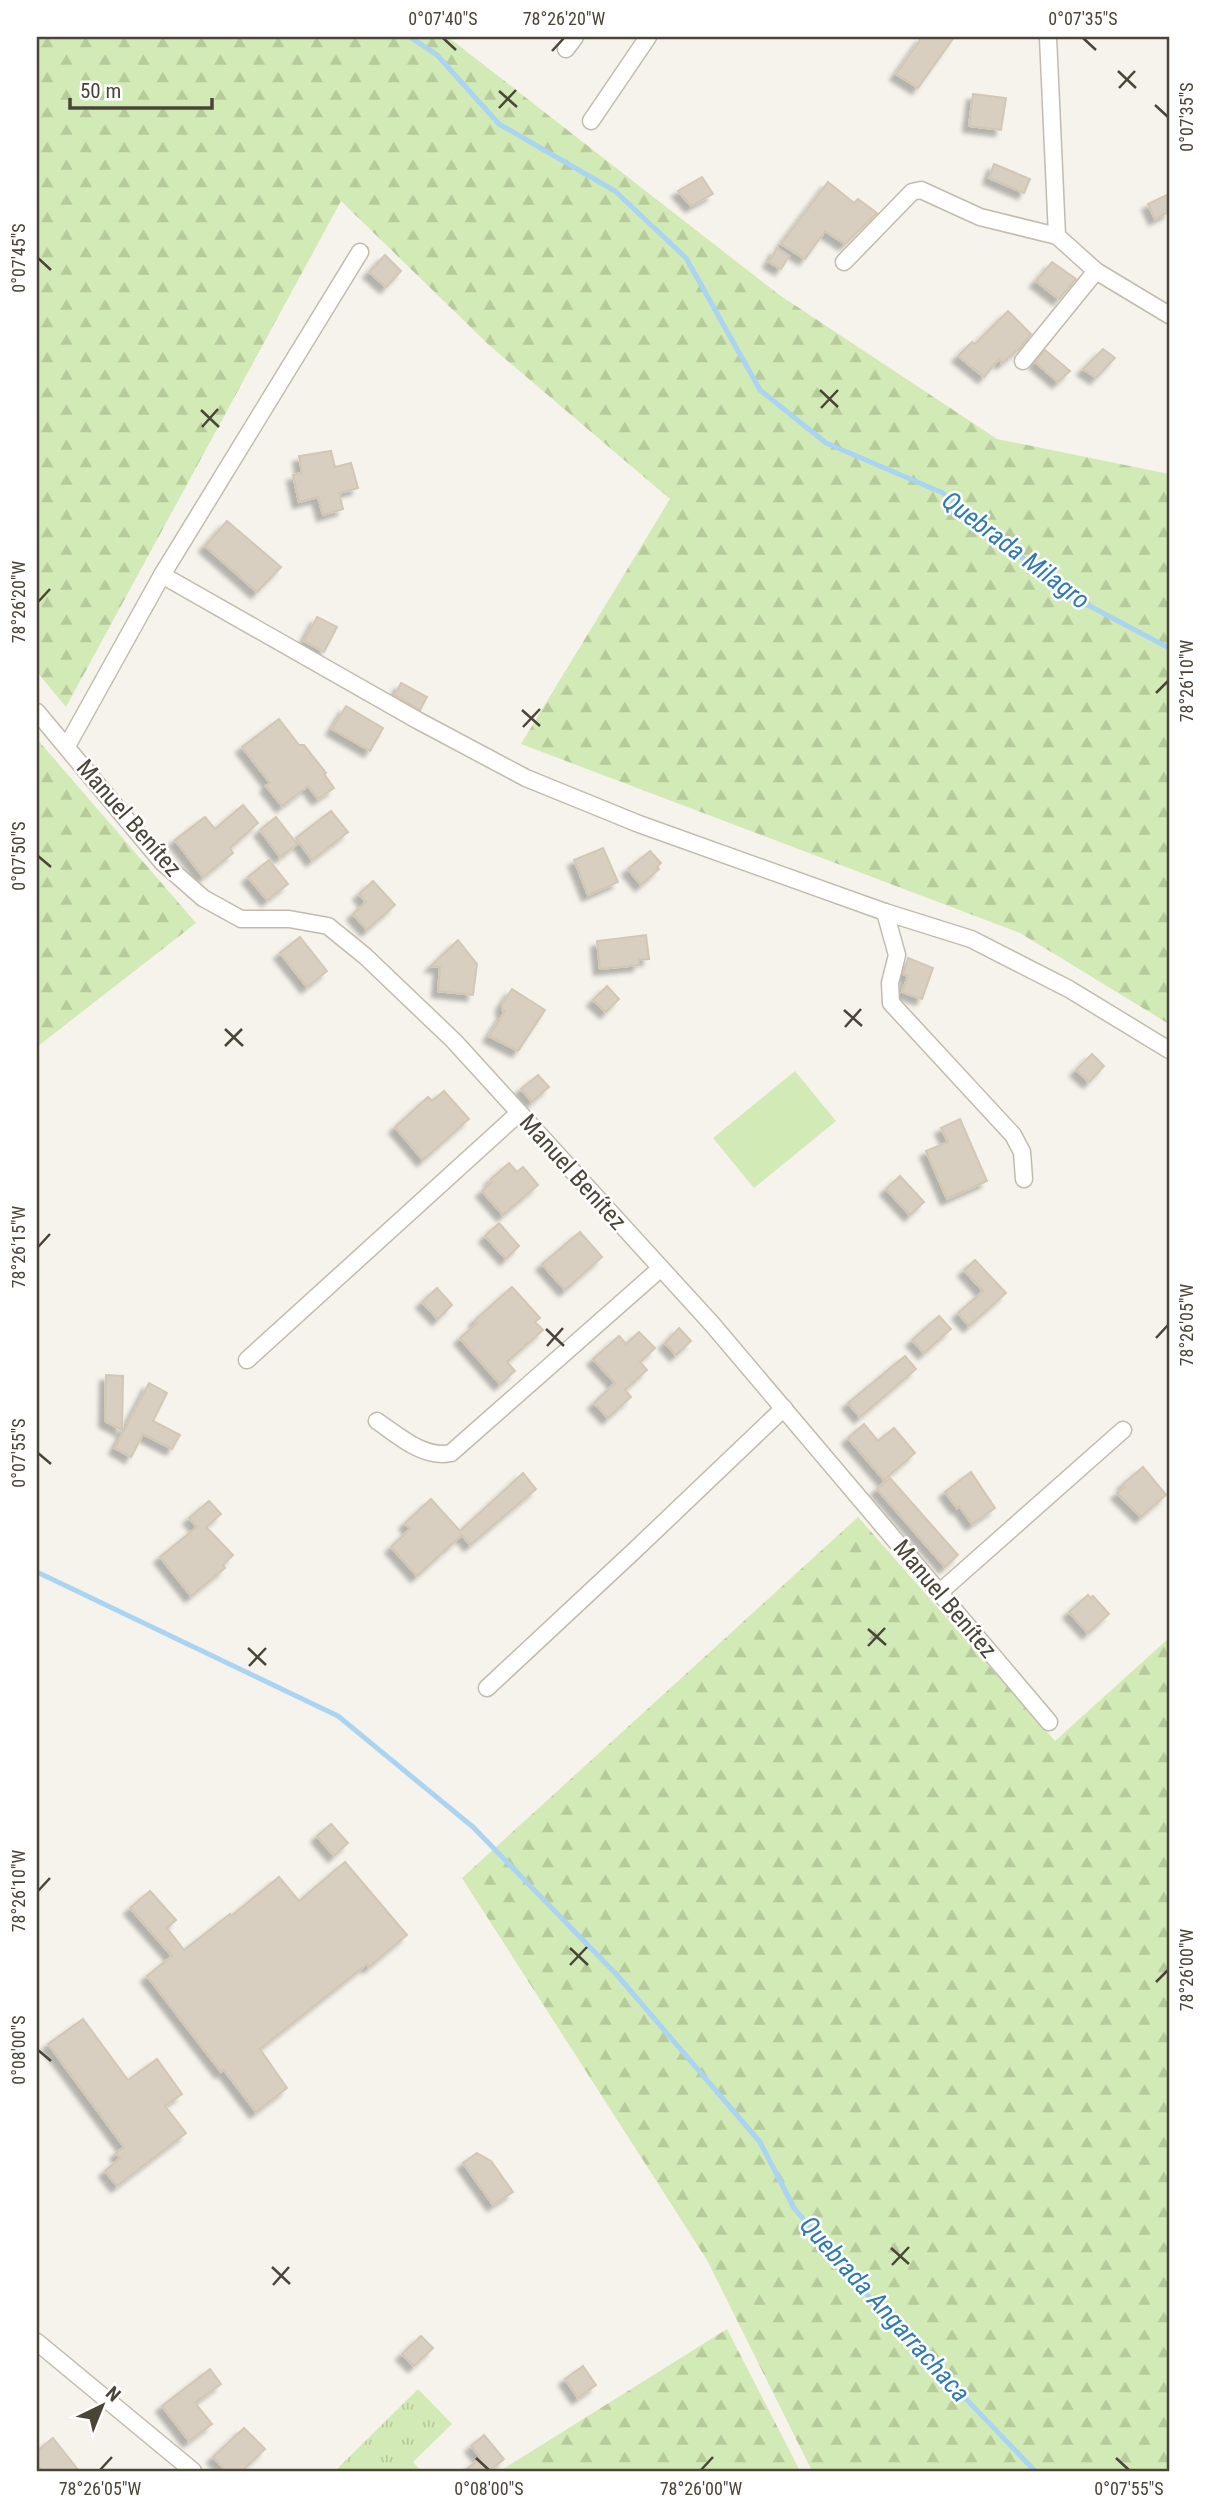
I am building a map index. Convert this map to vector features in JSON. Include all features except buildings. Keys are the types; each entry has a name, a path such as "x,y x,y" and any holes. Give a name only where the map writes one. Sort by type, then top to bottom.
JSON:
{"street":[{"path":"591,121 648,37"},
{"path":"1048,37 1058,236"},
{"path":"844,262 912,192 921,190 980,217 1058,236 1096,271 1169,315"},
{"path":"67,746 162,575 360,252"},
{"path":"1023,361 1096,271"},
{"path":"162,575 405,713 526,778 639,824 885,912 971,939 1069,989 1169,1050"},
{"name":"Manuel Benítez","path":"37,712 162,862 203,898 241,919 289,919 328,926 365,956 453,1041 661,1268 784,1408 1049,1722"},
{"path":"885,912 897,955 890,983 891,1003 1013,1135 1022,1152 1024,1179"},
{"path":"247,1360 519,1113"},
{"path":"377,1421 428,1453 451,1453 661,1268"},
{"path":"487,1688 626,1560 784,1408"},
{"path":"940,1592 1123,1430"},
{"path":"37,2342 193,2471"}],"green space":[{"path":"37,37 448,37 778,294 997,439 1169,474 1169,1024 1020,933 521,744 670,499 490,346 341,201 66,707 37,672"},
{"path":"37,739 196,923 37,1047"},
{"path":"795,1071 836,1121 754,1188 713,1138"},
{"path":"858,1517 1055,1741 1169,1638 1169,2471 812,2471 707,2260 462,1878"},
{"path":"727,2329 800,2471 500,2471"},
{"path":"418,2389 452,2424 413,2462 421,2471 335,2471"}],"waterway":[{"name":"Quebrada Milagro","path":"410,37 437,55 499,124 615,191 686,258 760,390 826,443 943,493 1067,594 1169,648"},
{"name":"Quebrada Angarrachaca","path":"37,1572 338,1716 473,1827 617,1975 760,2142 794,2208 875,2304 1035,2471"}]}
